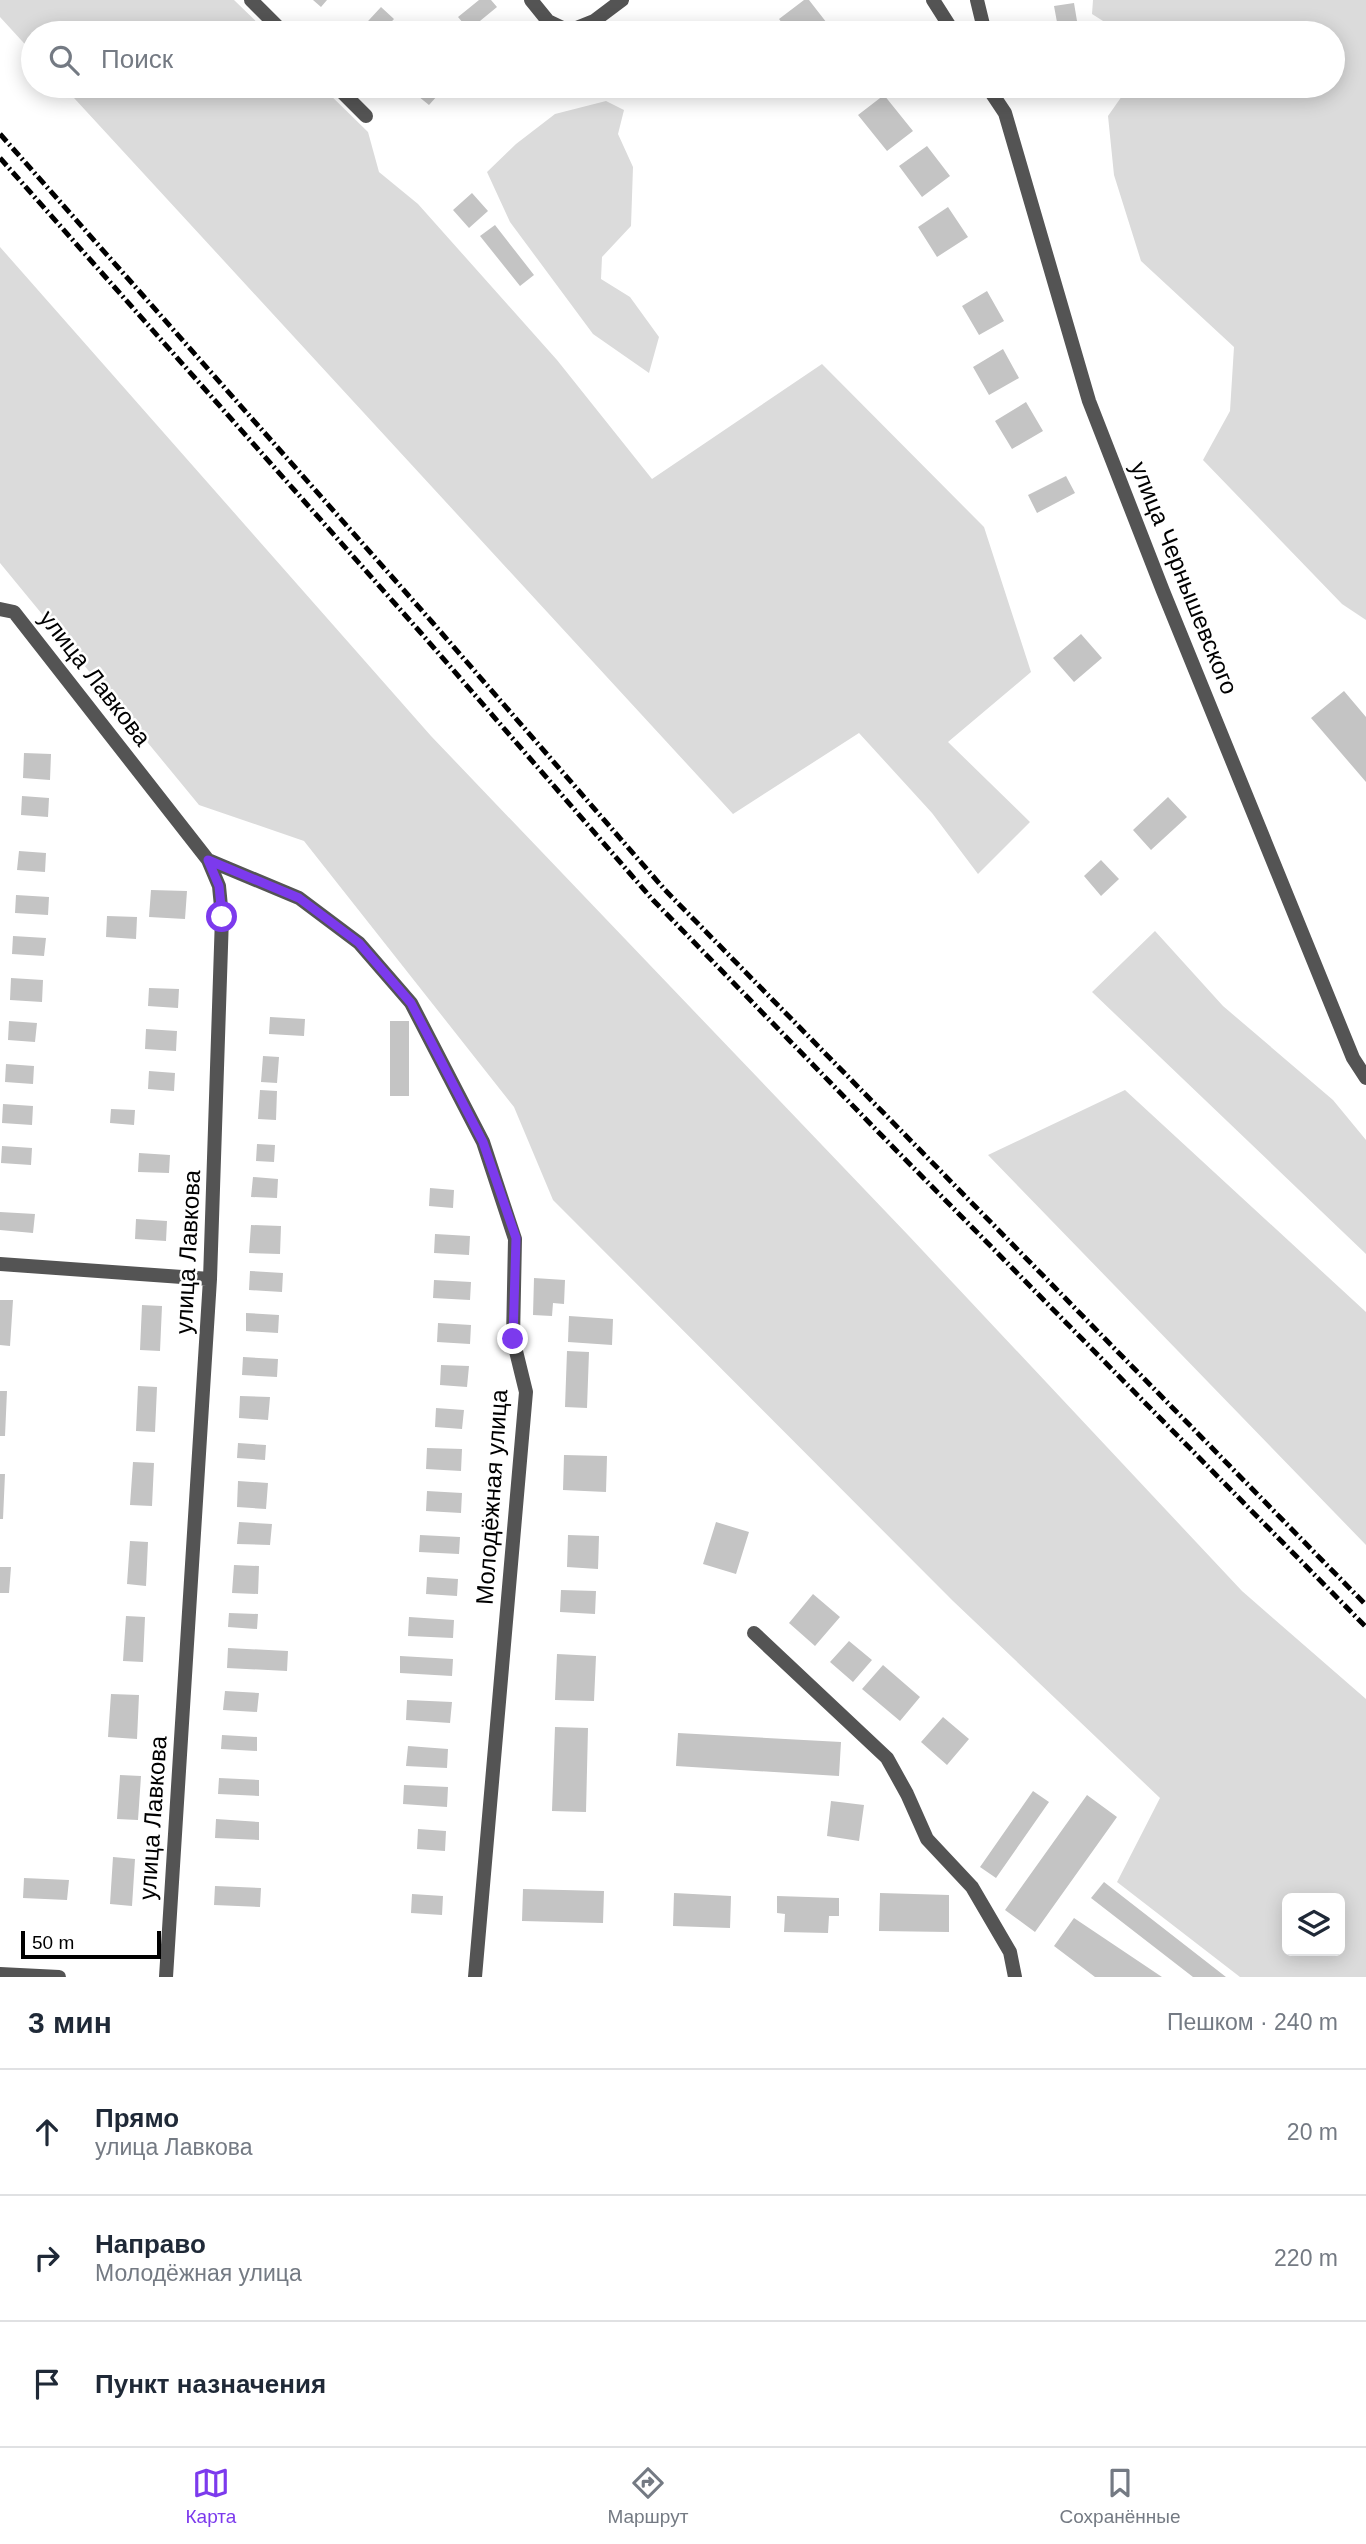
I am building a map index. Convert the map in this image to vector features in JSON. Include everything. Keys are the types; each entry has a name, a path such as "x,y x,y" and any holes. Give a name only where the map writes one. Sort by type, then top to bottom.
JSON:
{"street":[{"path":"251,0 272,21"},
{"path":"531,0 548,21"},
{"path":"594,21 622,0"},
{"path":"933,0 946,21"},
{"path":"977,0 982,21"},
{"path":"348,98 366,116"},
{"name":"улица Чернышевского","path":"995,98 1004,113 1089,401 1163,591 1353,1058 1366,1078"},
{"path":"1001,98 1004,113"},
{"name":"улица Лавкова","path":"0,610 14,612 208,860 219,886 222,917 210,1279 166,1977"},
{"name":"Молодёжная улица","path":"208,860 299,898 359,943 411,1003 483,1142 516,1238 513,1339 526,1392 475,1977"},
{"path":"0,1264 210,1279"},
{"path":"754,1633 887,1758 928,1839 972,1888 1010,1952 1015,1977"},
{"path":"0,1974 59,1977"}],"shaded area":[{"path":"0,0 234,0 256,21 21,21 21,40 0,17"},
{"path":"1093,0 1366,0 1366,620 1342,604 1203,460 1230,411 1234,347 1141,261 1114,175 1108,116 1121,98 1345,98 1345,21 1103,21 1092,14"},
{"path":"74,98 333,98 368,132 379,172 418,204 557,360 652,479 822,364 984,527 1031,672 948,742 1030,822 978,874 932,813 859,733 733,814"},
{"path":"606,101 624,110 618,134 633,167 631,226 602,257 601,279 630,297 659,337 649,373 593,334 510,222 487,172 516,144 555,114"},
{"path":"0,247 431,736 908,1235 1242,1591 1366,1699 1366,1977 1240,1977 1117,1882 1160,1798 953,1601 553,1200 514,1107 304,841 199,805 0,563"},
{"path":"1155,931 1223,1006 1333,1100 1366,1140 1366,1254 1092,992"},
{"path":"1125,1090 1366,1312 1366,1545 988,1155"}],"building":[{"path":"313,0 327,0 321,7"},
{"path":"479,0 491,0 497,7 480,21 461,21 458,17"},
{"path":"804,0 809,0 825,21 781,21 779,19"},
{"path":"1074,3 1077,21 1057,21 1054,6"},
{"path":"381,7 394,19 392,21 368,21"},
{"path":"420,98 435,98 429,105"},
{"path":"880,98 886,98 913,131 887,151 858,115"},
{"path":"927,146 950,176 922,197 899,166"},
{"path":"472,193 488,211 469,228 453,210"},
{"path":"948,207 968,237 937,257 918,227"},
{"path":"495,225 534,275 520,286 480,236"},
{"path":"987,291 1004,321 979,335 962,306"},
{"path":"1003,349 1019,378 989,395 973,367"},
{"path":"1026,402 1043,431 1012,449 995,421"},
{"path":"1066,476 1075,493 1037,513 1028,495"},
{"path":"1081,634 1102,658 1074,682 1053,658"},
{"path":"1344,691 1366,717 1366,782 1311,718"},
{"path":"24,753 51,754 50,780 23,778"},
{"path":"22,796 49,798 48,817 21,815"},
{"path":"1168,797 1187,817 1151,850 1133,830"},
{"path":"19,851 46,853 45,872 17,870"},
{"path":"1101,860 1119,879 1101,896 1084,876"},
{"path":"151,890 187,891 185,919 149,917"},
{"path":"16,895 49,897 48,915 15,913"},
{"path":"107,916 137,917 136,939 106,937"},
{"path":"13,936 46,938 44,956 12,954"},
{"path":"11,978 43,980 42,1002 10,1000"},
{"path":"149,988 179,989 178,1008 148,1006"},
{"path":"270,1017 305,1019 304,1036 269,1034"},
{"path":"9,1021 37,1023 35,1042 8,1040"},
{"path":"390,1021 409,1021 409,1096 390,1096"},
{"path":"146,1029 177,1031 176,1051 145,1049"},
{"path":"263,1056 279,1057 277,1083 261,1082"},
{"path":"6,1064 34,1066 33,1084 5,1082"},
{"path":"149,1071 175,1073 174,1091 148,1089"},
{"path":"260,1090 277,1091 276,1120 258,1119"},
{"path":"3,1104 33,1106 32,1125 2,1123"},
{"path":"111,1109 135,1110 134,1125 110,1123"},
{"path":"257,1144 275,1145 274,1162 256,1161"},
{"path":"2,1146 32,1148 31,1165 1,1163"},
{"path":"139,1153 170,1155 169,1173 138,1172"},
{"path":"253,1177 278,1179 277,1198 251,1197"},
{"path":"430,1188 454,1190 453,1208 429,1206"},
{"path":"0,1212 35,1214 33,1233 0,1230"},
{"path":"136,1219 167,1221 166,1241 135,1239"},
{"path":"251,1225 281,1226 280,1254 249,1253"},
{"path":"435,1234 470,1236 469,1255 434,1253"},
{"path":"250,1271 283,1273 282,1292 249,1290"},
{"path":"534,1278 565,1280 564,1304 553,1303 552,1316 533,1315"},
{"path":"434,1280 471,1282 470,1300 433,1298"},
{"path":"0,1300 13,1300 10,1346 0,1345"},
{"path":"142,1305 162,1306 160,1351 140,1350"},
{"path":"246,1313 279,1315 278,1333 246,1331"},
{"path":"569,1316 613,1319 612,1345 568,1342"},
{"path":"438,1323 471,1325 470,1344 437,1342"},
{"path":"567,1351 589,1352 587,1408 565,1407"},
{"path":"243,1357 278,1359 277,1377 242,1375"},
{"path":"441,1365 469,1366 467,1387 440,1385"},
{"path":"138,1386 157,1387 155,1432 136,1431"},
{"path":"0,1391 7,1391 5,1436 0,1436"},
{"path":"240,1396 270,1397 268,1420 239,1418"},
{"path":"436,1408 464,1410 462,1429 435,1427"},
{"path":"238,1443 266,1445 265,1460 237,1458"},
{"path":"427,1448 462,1449 461,1471 426,1469"},
{"path":"564,1455 607,1456 606,1492 563,1490"},
{"path":"133,1462 154,1463 152,1506 130,1505"},
{"path":"0,1474 5,1474 3,1519 0,1519"},
{"path":"238,1481 268,1483 266,1509 237,1507"},
{"path":"427,1491 462,1493 461,1513 426,1511"},
{"path":"239,1522 272,1524 270,1545 237,1544"},
{"path":"716,1522 749,1532 736,1574 703,1564"},
{"path":"420,1535 460,1537 459,1554 419,1552"},
{"path":"568,1535 599,1536 598,1569 567,1567"},
{"path":"130,1541 148,1542 146,1586 127,1584"},
{"path":"234,1565 259,1566 258,1594 232,1593"},
{"path":"0,1567 11,1567 9,1593 0,1593"},
{"path":"427,1577 458,1579 457,1596 426,1594"},
{"path":"561,1590 596,1591 595,1614 560,1612"},
{"path":"813,1594 840,1617 815,1646 789,1623"},
{"path":"229,1613 258,1614 257,1629 228,1627"},
{"path":"126,1616 145,1617 143,1662 123,1661"},
{"path":"409,1617 454,1620 453,1638 408,1636"},
{"path":"849,1641 872,1660 853,1682 830,1662"},
{"path":"228,1648 288,1651 287,1671 227,1668"},
{"path":"557,1654 596,1656 594,1701 555,1700"},
{"path":"400,1656 453,1659 452,1676 400,1673"},
{"path":"883,1665 920,1697 900,1721 862,1689"},
{"path":"225,1691 259,1693 257,1712 223,1710"},
{"path":"111,1694 139,1695 137,1739 108,1737"},
{"path":"407,1700 452,1702 450,1723 406,1720"},
{"path":"943,1717 969,1739 947,1765 921,1742"},
{"path":"555,1727 588,1728 586,1812 552,1811"},
{"path":"678,1733 841,1742 839,1776 676,1766"},
{"path":"222,1735 257,1737 257,1751 221,1749"},
{"path":"408,1746 448,1749 447,1768 406,1766"},
{"path":"120,1775 141,1776 138,1820 117,1819"},
{"path":"219,1778 259,1780 259,1796 218,1794"},
{"path":"404,1785 448,1787 447,1807 403,1804"},
{"path":"1033,1791 1049,1802 996,1878 980,1867"},
{"path":"1087,1795 1117,1817 1035,1932 1005,1910"},
{"path":"831,1801 864,1805 859,1841 827,1836"},
{"path":"216,1819 259,1822 259,1840 215,1838"},
{"path":"418,1829 446,1831 445,1851 417,1849"},
{"path":"113,1857 135,1859 132,1906 110,1904"},
{"path":"24,1878 69,1880 67,1900 23,1898"},
{"path":"1104,1882 1226,1977 1193,1977 1091,1898"},
{"path":"215,1886 261,1888 260,1907 214,1905"},
{"path":"523,1889 604,1891 603,1923 522,1921"},
{"path":"674,1893 731,1896 730,1928 673,1926"},
{"path":"880,1893 949,1895 949,1932 879,1931"},
{"path":"412,1894 443,1896 442,1915 411,1913"},
{"path":"777,1896 839,1898 839,1916 829,1916 828,1933 784,1932 785,1914 777,1913"},
{"path":"1074,1918 1162,1977 1095,1977 1054,1946"}],"railway":[{"path":"0,134 665,890 1366,1605"},
{"path":"0,158 421,633 653,900 1366,1627"}],"route":[{"path":"222,917 219,886 208,860 299,898 359,943 411,1003 483,1142 516,1238 513,1339"}]}
